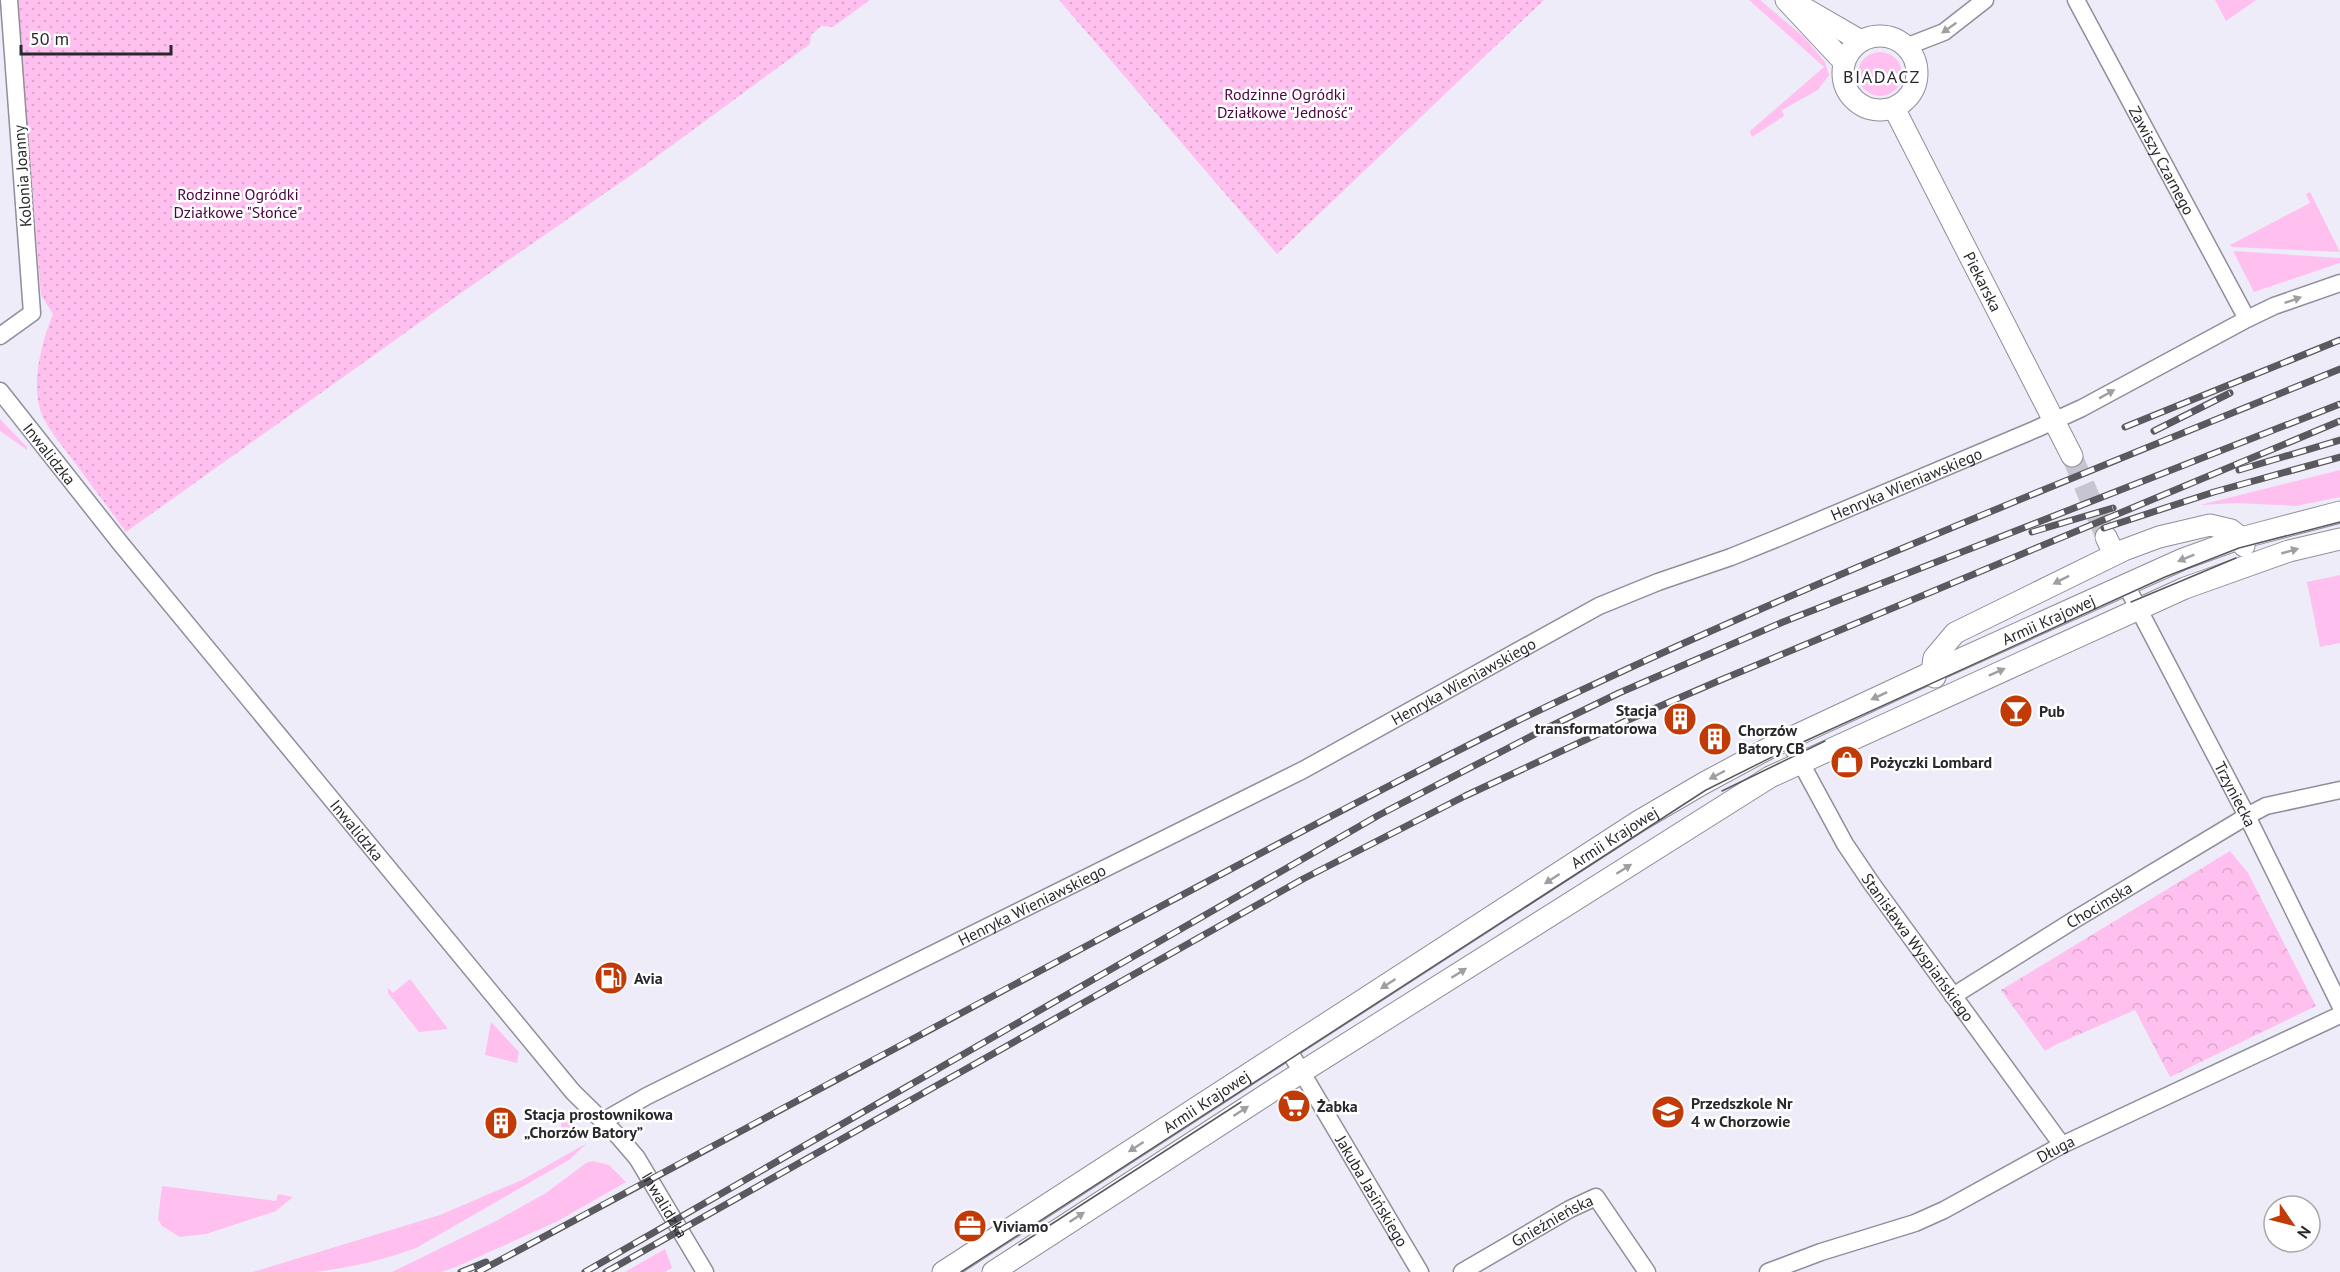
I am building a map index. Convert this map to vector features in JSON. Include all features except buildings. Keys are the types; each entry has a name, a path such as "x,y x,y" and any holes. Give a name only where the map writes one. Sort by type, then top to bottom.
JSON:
{"street":[{"name":"Kolonia Joanny","path":"0,336 32,313 9,0"},
{"path":"1788,0 1861,41"},
{"path":"1788,0 1844,62"},
{"path":"1908,46 1944,32 1985,0"},
{"name":"Zawiszy Czarnego","path":"2076,0 2247,319"},
{"path":"1875,36 1886,36 1908,46 1917,63 1916,85 1911,95 1894,108 1873,110 1863,106 1849,95 1844,82 1844,62 1861,41 1875,36"},
{"name":"Piekarska","path":"1894,108 2072,456"},
{"name":"Henryka Wieniawskiego","path":"605,1123 612,1116 647,1096 1303,770 1599,606 1769,542 2055,420 2274,306 2340,284"},
{"name":"Inwalidzka","path":"0,391 121,544 573,1092 637,1158 705,1272"},
{"name":"Armii Krajowej","path":"943,1272 1669,803 1788,739 2183,559 2241,538 2340,512"},
{"path":"1944,696 1932,672 1934,658 1955,633 2110,546 2210,525 2227,528 2241,538 2245,551 2241,567"},
{"name":"Armii Krajowej","path":"993,1272 1301,1073 1770,777 2185,588 2289,551 2340,539"},
{"name":"Trzyniecka","path":"2126,585 2247,816 2340,1005"},
{"name":"Stanisława Wyspiańskiego","path":"1788,739 1845,844 2061,1146"},
{"name":"Chocimska","path":"1953,996 2247,816 2266,806 2340,790"},
{"name":"Długa","path":"1768,1272 1821,1252 1915,1223 1944,1210 2061,1146 2340,1015"},
{"name":"Jakuba Jasińskiego","path":"1288,1049 1420,1272"},
{"name":"Gnieźnieńska","path":"1462,1272 1570,1209 1596,1197 1647,1272"}],"green space":[{"name":"Rodzinne Ogródki Działkowe \"Słońce\"","path":"17,0 870,0 833,27 821,26 811,35 810,44 637,171 461,293 126,532 51,432 39,405 37,379 41,351 53,314 41,295"},
{"name":"Rodzinne Ogródki Działkowe \"Jedność\"","path":"1059,0 1544,0 1277,254"},
{"path":"1749,0 1760,0 1804,37 1825,62 1829,75 1818,90 1782,110 1784,116 1752,137 1750,131 1824,67"},
{"path":"2215,0 2256,0 2226,21"},
{"path":"1880,52 1889,53 1896,58 1901,65 1901,83 1896,90 1889,95 1880,96 1871,95 1864,90 1859,83 1858,74 1859,65 1864,58 1871,53"},
{"path":"2310,192 2340,252 2232,247 2230,245 2310,203 2306,194"},
{"path":"2233,251 2340,258 2340,263 2254,292"},
{"path":"0,419 27,447 27,450 0,431"},
{"path":"2340,470 2340,497 2296,506 2237,503 2200,505"},
{"path":"2340,575 2340,643 2320,647 2307,582"},
{"path":"2230,851 2248,873 2316,1006 2170,1077 2135,1010 2045,1051 2001,990"},
{"path":"410,979 448,1029 419,1032 388,993 388,988 393,993"},
{"path":"491,1022 519,1052 517,1063 485,1055"},
{"path":"563,1118 582,1130 557,1141"},
{"path":"587,1143 569,1160 416,1248 379,1260 315,1272 253,1272 440,1215 522,1180"},
{"path":"593,1161 609,1165 626,1182 558,1221 456,1267 441,1272 392,1272 494,1222 546,1193 586,1163"},
{"path":"162,1186 276,1201 278,1194 293,1197 276,1211 206,1234 180,1237 162,1226 158,1219"},
{"path":"665,1249 672,1268 665,1272 625,1272"}],"tunnel":[{"path":"2072,456 2106,537"}],"tram line":[{"path":"961,1272 1706,790 1792,747 2165,577 2239,548 2340,522"},
{"path":"2131,602 2236,558"},
{"path":"1722,791 1825,741"},
{"path":"1019,1245 1241,1102"}],"railway":[{"path":"2125,427 2340,340"},
{"path":"478,1272 1268,849 1517,721 1822,582 2340,369"},
{"path":"2154,431 2230,393"},
{"path":"585,1272 1379,815 1545,729 1619,693 1783,622 2340,404"},
{"path":"606,1272 1303,879 1465,796 1716,682 2340,421"},
{"path":"2239,470 2340,440"},
{"path":"2104,528 2214,492 2340,457"},
{"path":"2032,532 2113,508"},
{"path":"461,1272 486,1262"}],"place":[{"name":"Pub","path":"2016,711"},
{"name":"Stacja transformatorowa","path":"1680,719"},
{"name":"Chorzów Batory CB","path":"1715,739"},
{"name":"Pożyczki Lombard","path":"1847,762"},
{"name":"Avia","path":"611,978"},
{"name":"Żabka","path":"1294,1106"},
{"name":"Przedszkole Nr 4 w Chorzowie","path":"1668,1112"},
{"name":"Stacja prostownikowa „Chorzów Batory”","path":"501,1123"},
{"name":"Viviamo","path":"970,1226"}],"district":[{"name":"BIADACZ","path":"1882,77"}]}
